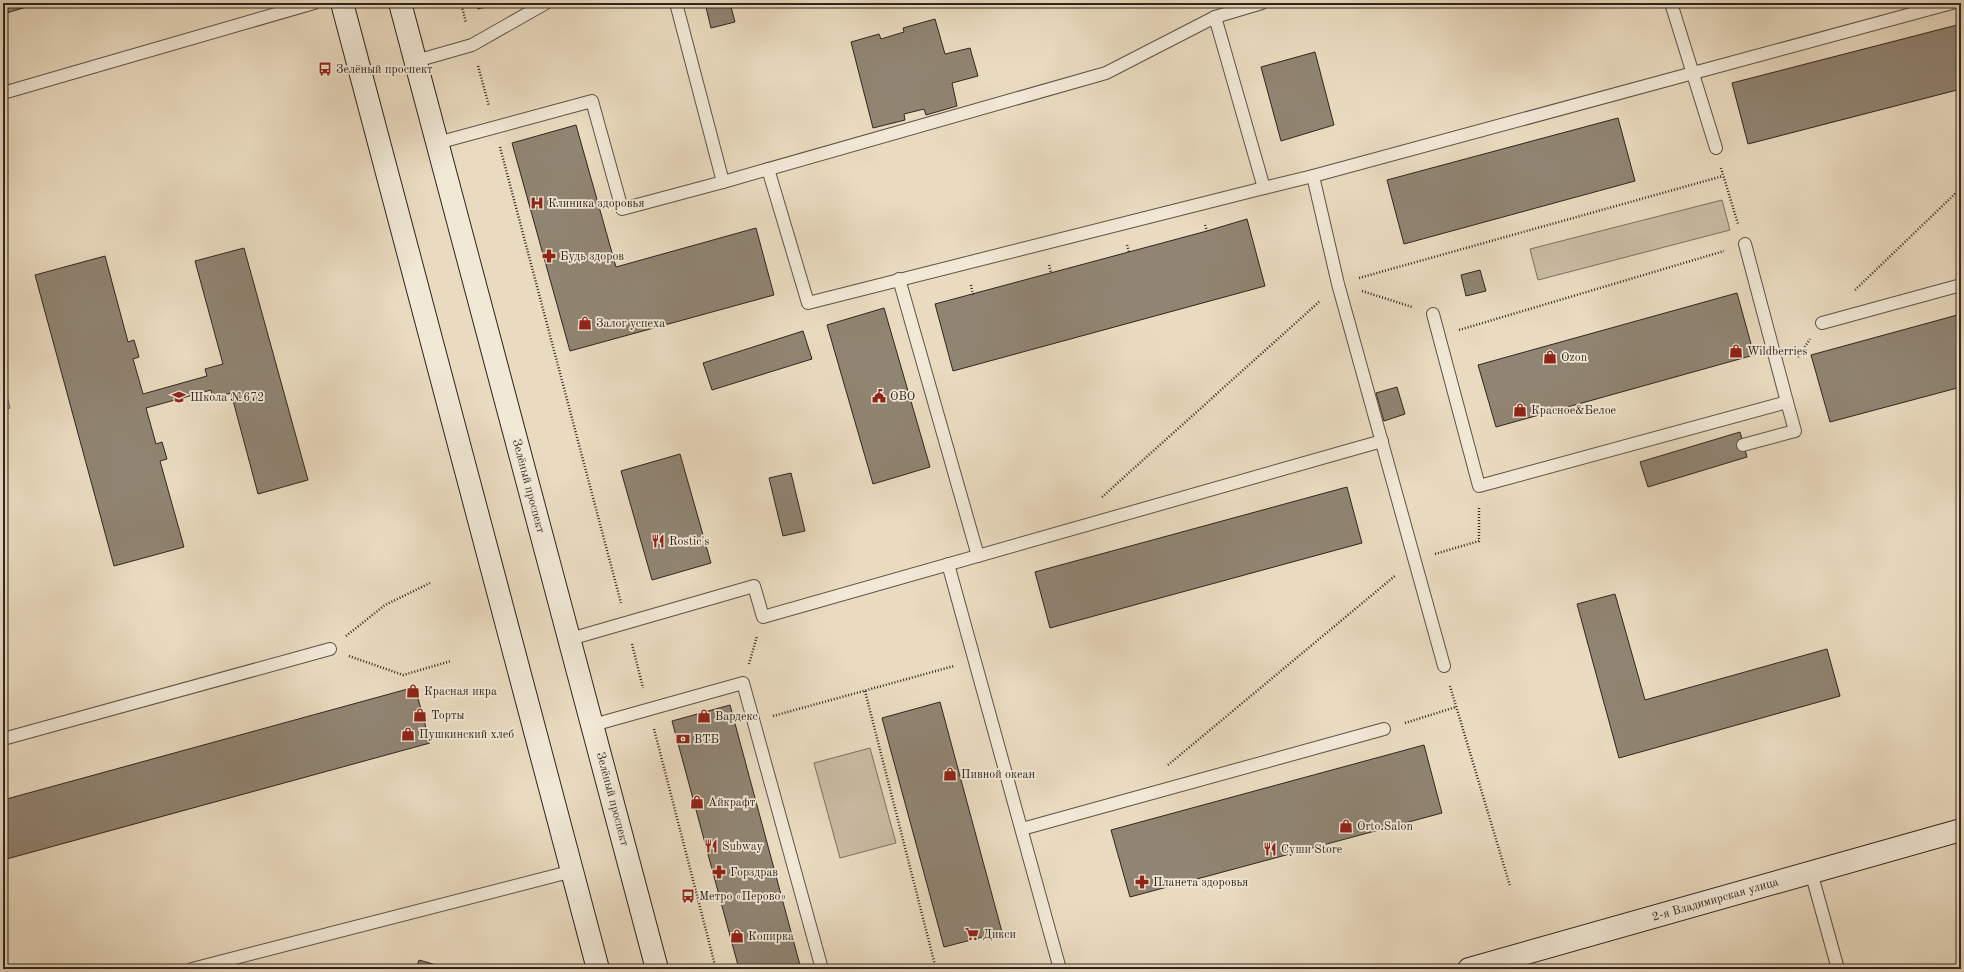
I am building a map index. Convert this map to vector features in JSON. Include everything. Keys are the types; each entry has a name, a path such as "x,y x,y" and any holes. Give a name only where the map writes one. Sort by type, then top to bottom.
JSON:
{"main road":[{"path":"342,3 598,969"},
{"name":"Зелёный проспект","path":"400,3 657,969"},
{"name":"2-я Владимирская улица","path":"1469,969 1513,963 1811,872 1961,830"}],"lane":[{"path":"3,93 314,3"},
{"path":"416,61 472,45 546,3"},
{"path":"676,3 723,182"},
{"path":"437,143 592,100 622,209 723,182 1106,73 1215,17 1262,3"},
{"path":"1671,3 1716,148"},
{"path":"768,169 808,303 1313,176 1952,3"},
{"path":"1215,17 1264,188"},
{"path":"1313,176 1338,284 1444,666"},
{"path":"1743,445 1795,431 1745,244"},
{"path":"899,279 978,556"},
{"path":"1822,323 1961,285"},
{"path":"1433,314 1480,486 1788,402"},
{"path":"570,639 754,586 763,617 1382,441"},
{"path":"948,564 1060,969"},
{"path":"3,739 330,649"},
{"path":"593,725 743,684 822,969"},
{"path":"1022,829 1384,729"},
{"path":"192,969 573,871"},
{"path":"1811,872 1838,969"}],"path":[{"path":"461,3 649,710 716,969"},
{"path":"1459,330 1745,244 1723,176 1716,148"},
{"path":"1099,500 1338,284 1723,176"},
{"path":"1855,291 1961,188"},
{"path":"1338,284 1433,314 1459,330 1461,337"},
{"path":"1781,379 1822,323"},
{"path":"1168,766 1414,560 1479,541 1480,486"},
{"path":"330,649 385,605 430,583"},
{"path":"743,684 763,617"},
{"path":"330,649 403,675 451,661"},
{"path":"754,721 975,660"},
{"path":"1444,666 1510,886"},
{"path":"865,691 936,969"},
{"path":"1384,729 1456,707"}],"shaded area":[{"path":"1722,200 1730,230 1538,280 1530,249"},
{"path":"3,381 10,408 3,410"},
{"path":"870,748 896,843 840,858 814,763"}],"building":[{"path":"3,3 40,3 3,14"},
{"path":"476,3 499,3 478,9"},
{"path":"705,3 730,3 735,22 711,28"},
{"path":"935,19 945,54 970,48 978,76 952,83 957,106 926,115 924,109 904,114 905,120 873,128 851,42 879,34 881,39 904,32 903,28"},
{"path":"1961,24 1961,89 1748,144 1732,83"},
{"path":"1315,52 1334,125 1281,141 1261,67"},
{"path":"1618,118 1635,181 1404,244 1387,180"},
{"path":"576,125 616,267 756,228 774,295 570,351 512,143"},
{"path":"3,155 8,173 3,174"},
{"path":"1247,219 1265,286 953,371 935,304"},
{"path":"244,248 308,480 258,494 231,393 213,398 211,390 146,408 156,444 162,442 167,459 160,461 184,547 114,566 35,275 105,256 128,342 134,340 139,357 133,359 143,394 207,376 205,369 223,364 195,261"},
{"path":"1480,270 1486,291 1466,296 1461,275"},
{"path":"1737,293 1754,355 1496,427 1478,365"},
{"name":"ОВО","path":"884,308 930,467 873,484 827,325"},
{"path":"1961,314 1961,387 1830,422 1811,355"},
{"path":"803,331 812,359 712,390 703,363"},
{"path":"1397,387 1405,414 1384,421 1376,393"},
{"path":"1740,432 1747,457 1648,487 1640,462"},
{"path":"680,454 711,563 652,580 621,471"},
{"path":"791,473 805,531 783,536 769,478"},
{"path":"1347,487 1362,543 1050,628 1035,572"},
{"path":"1615,594 1645,700 1827,649 1840,696 1619,758 1577,604"},
{"path":"415,687 430,743 3,860 3,800"},
{"path":"940,702 1002,932 944,947 882,718"},
{"path":"730,705 801,969 739,969 672,721"},
{"path":"1424,745 1442,813 1130,897 1111,830"},
{"path":"419,960 450,969 416,969"},
{"path":"316,965 331,969 315,969"}],"place":[{"name":"Зелёный проспект","path":"325,69"},
{"name":"Клиника здоровья","path":"537,203"},
{"name":"Будь здоров","path":"549,256"},
{"name":"Залог успеха","path":"585,323"},
{"name":"Wildberries","path":"1736,351"},
{"name":"Ozon","path":"1550,357"},
{"name":"ОВО","path":"879,396"},
{"name":"Школа №672","path":"179,397"},
{"name":"Красное&Белое","path":"1520,410"},
{"name":"Rostic's","path":"658,541"},
{"name":"Красная икра","path":"413,691"},
{"name":"Торты","path":"420,715"},
{"name":"Вардекс","path":"704,716"},
{"name":"Пушкинский хлеб","path":"408,734"},
{"name":"ВТБ","path":"683,739"},
{"name":"Пивной океан","path":"950,774"},
{"name":"Айкрафт","path":"697,802"},
{"name":"Orto.Salon","path":"1346,826"},
{"name":"Subway","path":"711,846"},
{"name":"Суши Store","path":"1270,849"},
{"name":"Горздрав","path":"719,872"},
{"name":"Планета здоровья","path":"1142,882"},
{"name":"Метро «Перово»","path":"688,896"},
{"name":"Дикси","path":"972,934"},
{"name":"Копирка","path":"737,936"}]}
